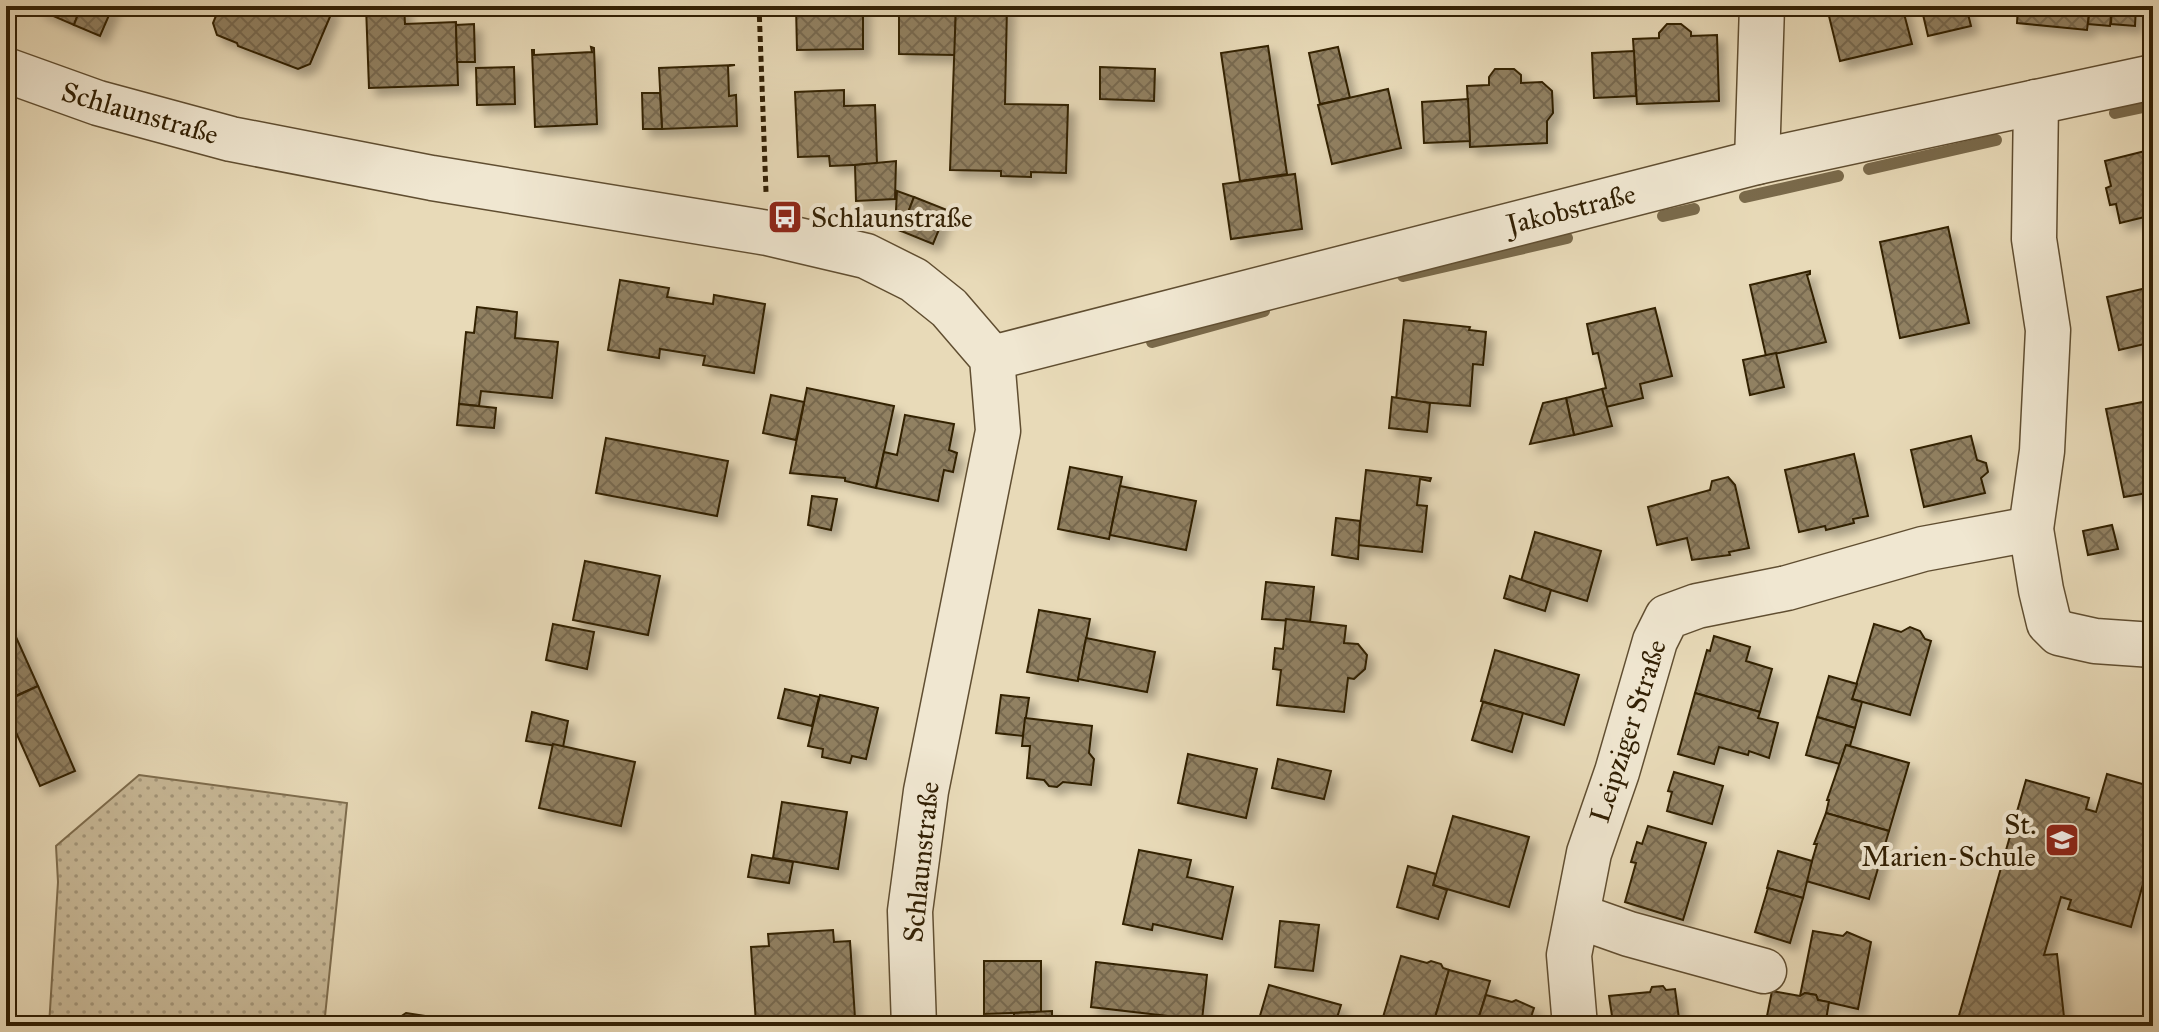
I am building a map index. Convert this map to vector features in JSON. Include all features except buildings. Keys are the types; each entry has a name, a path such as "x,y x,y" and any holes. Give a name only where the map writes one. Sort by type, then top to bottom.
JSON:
{"street":[{"path":"1757,162 1762,6"},
{"name":"Schlaunstraße","path":"6,70 98,103 231,139 432,178 768,233 866,256 914,280 949,308 992,358 998,431 926,791 910,911 914,1026"},
{"name":"Jakobstraße","path":"992,358 1757,162 2153,77"},
{"path":"2036,102 2034,239 2048,330 2042,451 2031,529 2049,623 2059,633 2095,641 2153,645"},
{"name":"Leipziger Straße","path":"1575,1026 1569,955 1589,853 1617,772 1655,641 1667,617 1697,606 1787,588 1923,549 2031,529"},
{"path":"1578,916 1629,934 1764,971"}],"path":[{"path":"759,6 768,233"}],"shaded area":[{"path":"139,775 347,803 324,1026 49,1026 58,882 56,846"}],"waterway":[{"path":"2115,113 2153,105"},
{"path":"1869,169 1996,140"},
{"path":"1745,197 1838,176"},
{"path":"1663,216 1694,209"},
{"path":"1403,276 1567,238"},
{"path":"1152,342 1264,311"}],"place":[{"name":"Schlaunstraße","path":"785,217"},
{"name":"St. Marien-Schule","path":"2062,840"}]}
